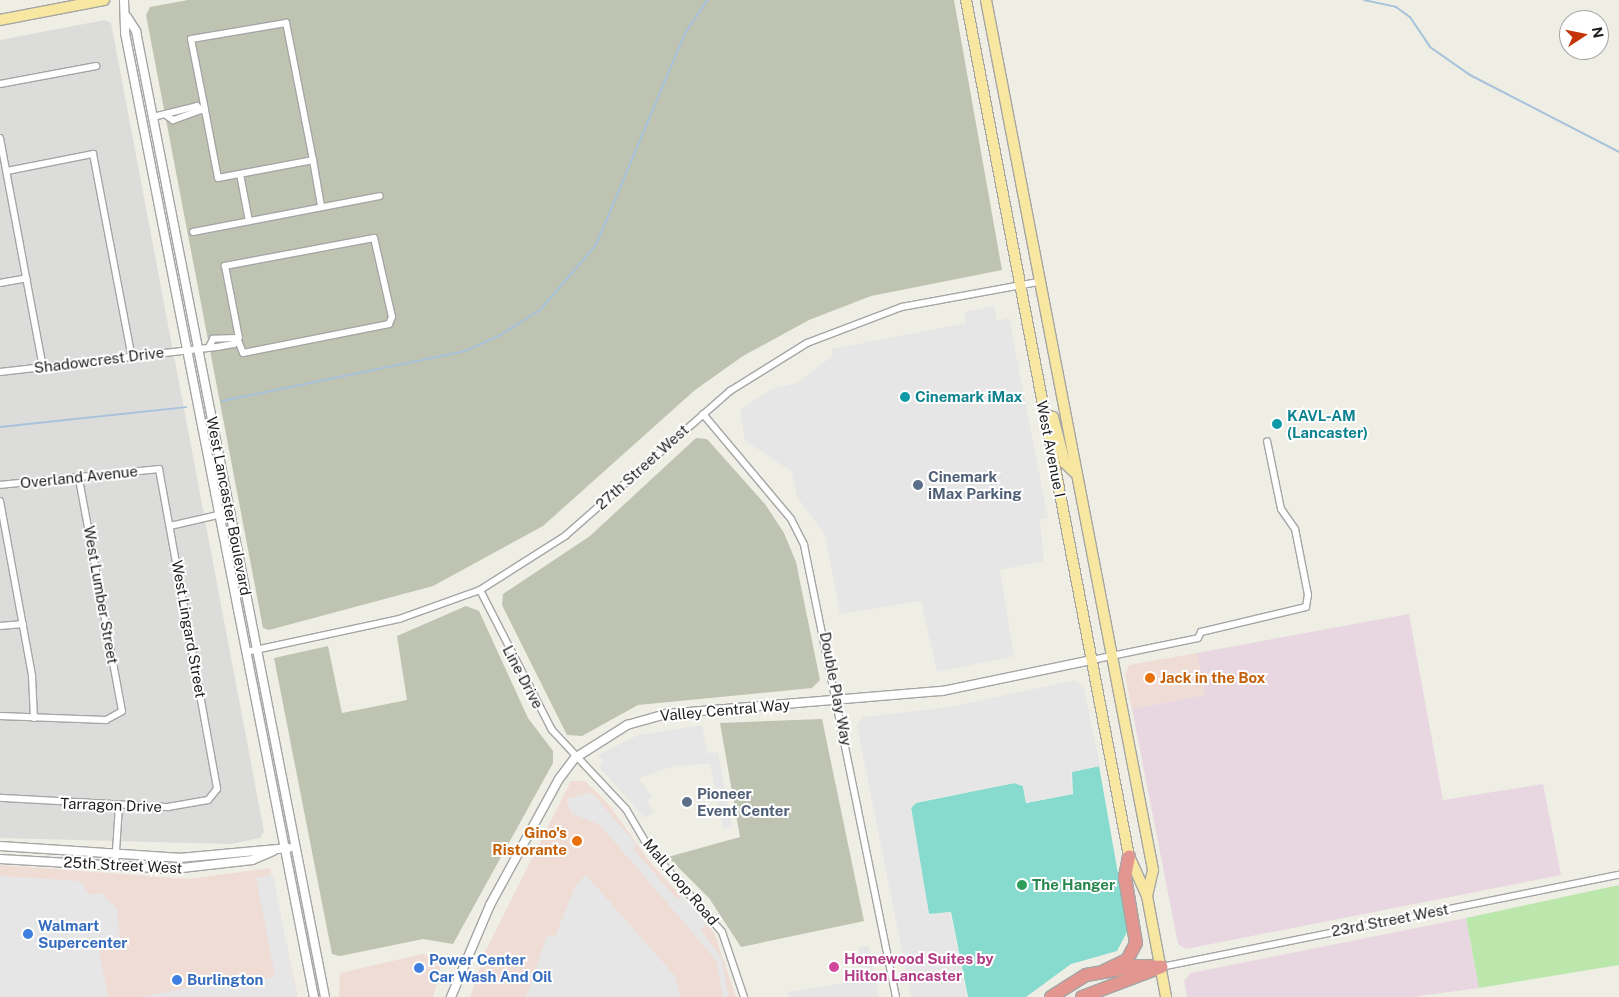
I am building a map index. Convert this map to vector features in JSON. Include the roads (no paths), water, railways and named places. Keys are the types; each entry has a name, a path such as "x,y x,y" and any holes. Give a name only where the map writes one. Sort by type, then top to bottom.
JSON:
{"highway":[{"path":"1051,997 1070,982 1104,972 1127,960 1136,944 1126,877 1129,856"},
{"path":"1104,972 1161,967"},
{"path":"1082,997 1161,967"}],"main road":[{"path":"0,20 104,0"},
{"name":"West Avenue I","path":"966,0 1129,856 1146,896 1166,997"},
{"name":"West Avenue I","path":"986,0 1038,282 1153,870 1146,896"},
{"path":"1045,415 1053,417 1065,462 1075,473"}],"street":[{"name":"West Lancaster Boulevard","path":"124,0 127,17 125,33 314,997"},
{"name":"West Lancaster Boulevard","path":"127,17 136,31 325,997"},
{"path":"313,160 218,178 203,110 192,39 286,23 313,160 321,206"},
{"path":"0,84 96,66"},
{"path":"153,117 167,116 173,120 199,114 203,110"},
{"path":"0,138 44,367"},
{"path":"7,171 93,154 132,358"},
{"path":"240,174 249,221"},
{"path":"192,232 380,196"},
{"path":"374,238 392,317 389,324 243,353 238,338 225,266 374,238"},
{"path":"0,283 27,278"},
{"name":"27th Street West","path":"246,652 399,619 480,590 565,536 703,414 777,360 853,322 902,307 1038,282"},
{"name":"Shadowcrest Drive","path":"0,372 132,358 210,345 234,344 238,338"},
{"name":"Double Play Way","path":"703,414 792,519 804,545 838,701 896,997"},
{"path":"1092,660 1198,638 1201,632 1306,607 1308,594 1295,528 1281,509 1267,441"},
{"name":"Overland Avenue","path":"0,485 159,469"},
{"name":"West Lingard Street","path":"159,469 217,789"},
{"name":"West Lumber Street","path":"34,718 106,720 122,711 79,478"},
{"path":"0,500 23,624 34,718 0,716"},
{"path":"170,526 230,512"},
{"name":"Line Drive","path":"480,590 527,689 574,758"},
{"path":"0,626 23,624"},
{"name":"Valley Central Way","path":"451,997 490,905 535,820 574,758 627,725 666,714 942,691 1092,660"},
{"name":"Mall Loop Road","path":"574,758 626,809 649,848 711,917 732,954 744,997"},
{"name":"Tarragon Drive","path":"0,798 119,806 168,807 208,800 217,789"},
{"path":"115,866 119,806"},
{"name":"25th Street West","path":"0,846 199,857 273,851 296,846"},
{"name":"25th Street West","path":"0,859 115,866 208,866 262,858 273,851"},
{"name":"23rd Street West","path":"1161,967 1619,875"}],"waterway":[{"path":"222,401 465,351 499,336 540,310 596,245 685,33 707,0"},
{"path":"1364,0 1396,7 1410,17 1430,47 1470,75 1619,152"},
{"path":"0,427 186,407"}],"place":[{"name":"Cinemark iMax","path":"905,397"},
{"name":"KAVL-AM (Lancaster)","path":"1277,424"},
{"name":"Cinemark iMax Parking","path":"918,485"},
{"name":"Jack in the Box","path":"1150,678"},
{"name":"Pioneer Event Center","path":"687,802"},
{"name":"Gino's Ristorante","path":"577,841"},
{"name":"The Hanger","path":"1022,885"},
{"name":"Walmart Supercenter","path":"28,934"},
{"name":"Homewood Suites by Hilton Lancaster","path":"834,967"},
{"name":"Power Center Car Wash And Oil","path":"419,968"},
{"name":"Burlington","path":"177,980"}]}
